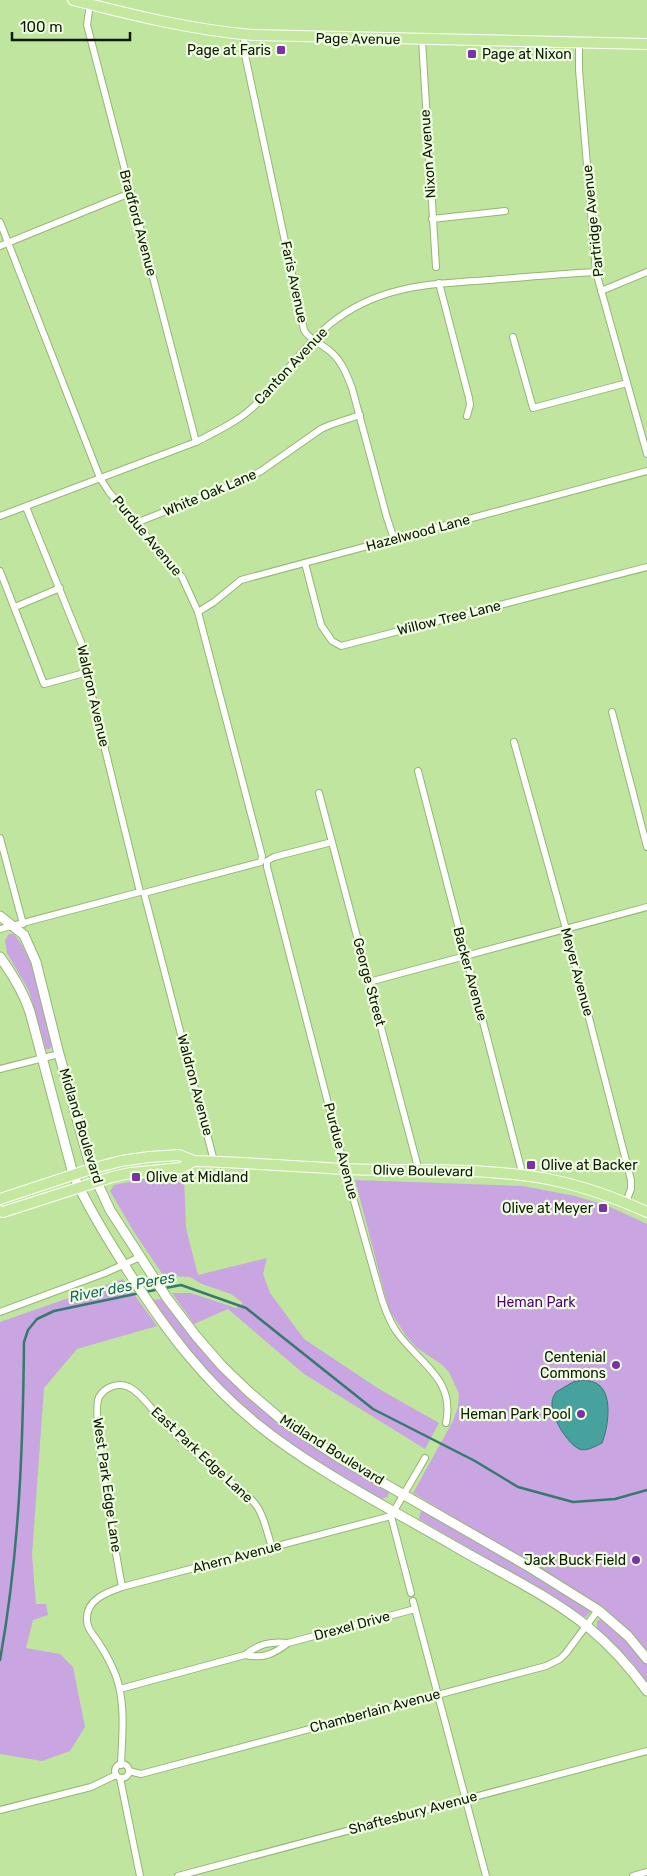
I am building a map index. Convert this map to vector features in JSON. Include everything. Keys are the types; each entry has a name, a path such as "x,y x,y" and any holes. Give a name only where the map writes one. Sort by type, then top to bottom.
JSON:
{"main road":[{"name":"Page Avenue","path":"72,0 159,21 204,30 244,35 647,44"},
{"name":"Midland Boulevard","path":"0,916 24,936 36,962 59,1054 96,1182 110,1210 167,1298 222,1366 283,1421 338,1457 526,1565 598,1610 628,1636 647,1659"},
{"name":"Midland Boulevard","path":"0,957 14,976 24,995 73,1174 79,1188 100,1228 147,1301 200,1371 228,1399 258,1424 323,1470 392,1513 544,1598 586,1626 620,1658 647,1691"},
{"name":"Olive Boulevard","path":"0,1199 73,1174 121,1161 179,1155 194,1161 345,1169 496,1173 523,1176 590,1189 647,1212"},
{"name":"Olive Boulevard","path":"0,1211 3,1212 130,1173 181,1168 194,1161"}],"street":[{"name":"Bradford Avenue","path":"90,4 87,25 196,442"},
{"name":"Faris Avenue","path":"244,35 245,55 304,330 308,336 332,352 352,388 394,539"},
{"name":"Nixon Avenue","path":"422,40 436,267"},
{"name":"Partridge Avenue","path":"579,43 579,70 596,272 647,454"},
{"path":"0,246 130,193"},
{"path":"432,219 505,211"},
{"name":"Purdue Avenue","path":"0,222 100,478 182,577 198,612 262,856 267,867 345,1169 387,1314 399,1335 442,1384 449,1409 446,1424"},
{"name":"Canton Avenue","path":"0,516 196,442 227,426 252,408 314,339 346,312 380,295 398,289 439,283 596,272"},
{"path":"601,290 647,272"},
{"path":"439,283 469,398 470,405 467,416"},
{"path":"513,338 533,408 628,383"},
{"name":"White Oak Lane","path":"136,523 242,481 261,471 321,430 360,415"},
{"path":"638,421 647,418"},
{"name":"Hazelwood Lane","path":"198,612 214,602 241,580 647,471"},
{"name":"Waldron Avenue","path":"26,507 83,646 90,688 214,1162"},
{"name":"Willow Tree Lane","path":"305,563 321,625 332,641 341,646 647,567"},
{"path":"0,571 44,684 88,672"},
{"path":"15,607 60,588"},
{"path":"612,712 647,847"},
{"name":"Meyer Avenue","path":"514,742 566,929 631,1180 631,1189 626,1202"},
{"name":"Backer Avenue","path":"418,771 523,1176"},
{"name":"George Street","path":"319,793 420,1171"},
{"path":"0,838 23,924"},
{"path":"0,929 332,842"},
{"path":"369,982 647,907"},
{"path":"0,1069 59,1054"},
{"path":"0,1312 105,1274 140,1257"},
{"name":"East Park Edge Lane","path":"110,1387 126,1386 138,1393 190,1448 253,1501 260,1511 272,1547"},
{"name":"West Park Edge Lane","path":"110,1387 104,1391 97,1403 101,1453 122,1587"},
{"path":"411,1593 392,1513 425,1458"},
{"name":"Ahern Avenue","path":"120,1688 107,1657 87,1624 89,1608 102,1595 122,1587 392,1513"},
{"name":"Drexel Drive","path":"245,1655 253,1647 273,1642 288,1643 414,1605 438,1694"},
{"name":"Chamberlain Avenue","path":"129,1771 141,1774 553,1663 566,1653 598,1610"},
{"name":"Drexel Drive","path":"120,1688 245,1655 257,1657 277,1652 288,1643"},
{"path":"120,1688 123,1719 121,1765 116,1769 140,1876"},
{"path":"438,1694 486,1876"},
{"name":"Shaftesbury Avenue","path":"178,1876 647,1751"},
{"path":"0,1810 91,1787 118,1776 126,1776 129,1771 125,1765 121,1765"},
{"path":"633,1876 647,1872"}],"green space":[{"path":"9,934 14,934 22,945 34,972 52,1045 50,1049 46,1049 29,991 7,953 5,940"},
{"path":"172,1176 184,1177 186,1228 198,1275 267,1258 263,1274 270,1293 304,1339 379,1389 439,1423 425,1449 304,1374 228,1309 194,1324 172,1293 191,1293 236,1308 243,1303 231,1294 202,1284 190,1277 172,1276 165,1278 134,1232 110,1191 114,1185"},
{"name":"Heman Park","path":"355,1180 523,1186 575,1196 608,1206 647,1224 647,1651 611,1615 587,1597 413,1493 453,1421 458,1407 459,1394 449,1372 441,1364 417,1348 407,1337 389,1310"},
{"path":"123,1279 157,1326 77,1349 44,1388 32,1555 36,1604 46,1604 48,1615 33,1620 26,1648 60,1654 73,1667 85,1727 70,1751 42,1761 0,1754 0,1322"},
{"path":"161,1299 193,1338 282,1424 308,1443 389,1490 388,1497 381,1499 315,1460 242,1405 194,1355 166,1319 153,1300"},
{"path":"423,1511 555,1587 590,1609 590,1612 586,1617 581,1616 419,1519 420,1513"},
{"path":"604,1619 636,1650 647,1664 647,1682 630,1660 597,1628 597,1621"}],"water":[{"name":"Heman Park Pool","path":"583,1380 599,1385 608,1404 606,1429 602,1443 585,1450 574,1446 565,1436 552,1409 553,1398 556,1392 573,1382"}],"waterway":[{"name":"River des Peres","path":"145,1292 181,1285 246,1308 373,1409 475,1461 518,1487 573,1502 615,1499 647,1490"},
{"name":"River des Peres","path":"0,1660 16,1541 21,1462 24,1342 28,1330 37,1319 54,1311 140,1293"}],"place":[{"name":"Page at Faris","path":"281,50"},
{"name":"Page at Nixon","path":"472,54"},
{"name":"Olive at Backer","path":"531,1165"},
{"name":"Olive at Midland","path":"136,1177"},
{"name":"Olive at Meyer","path":"603,1208"},
{"name":"Centenial Commons","path":"616,1365"},
{"name":"Heman Park Pool","path":"581,1414"},
{"name":"Jack Buck Field","path":"636,1560"}]}
